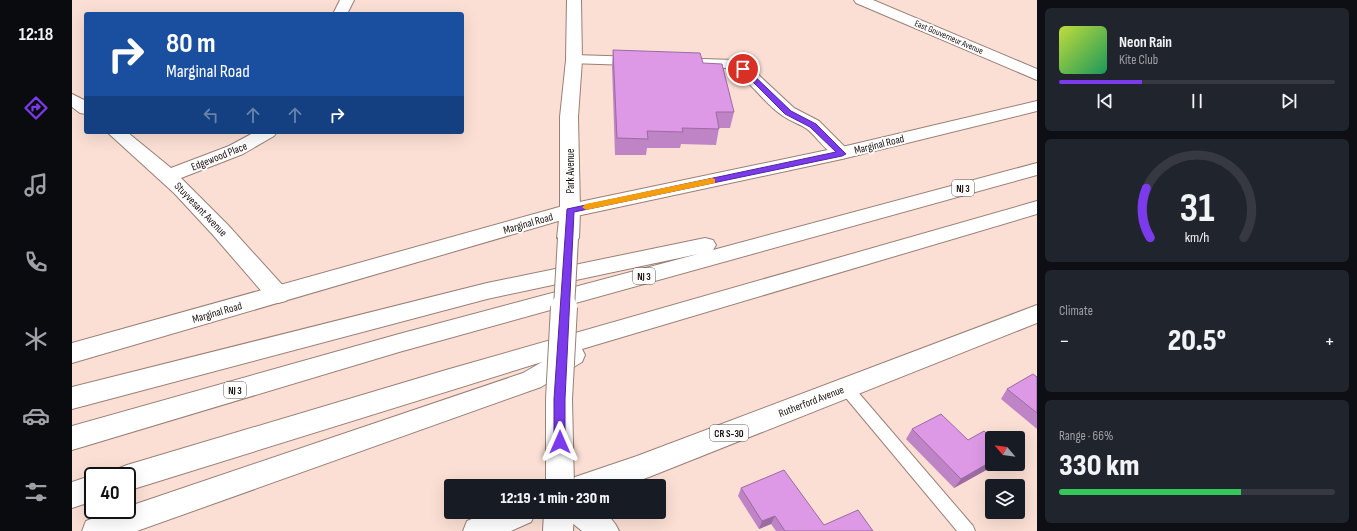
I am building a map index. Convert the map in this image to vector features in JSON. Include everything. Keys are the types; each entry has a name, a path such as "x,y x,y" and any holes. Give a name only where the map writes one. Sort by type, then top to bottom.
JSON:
{"main road":[{"path":"341,12 347,0"},
{"name":"Park Avenue","path":"560,479 559,399 570,211 569,117 574,60 574,0"},
{"name":"East Gouverneur Avenue","path":"860,0 1037,75"},
{"path":"574,60 729,63 743,69 788,112 813,125 842,154"},
{"path":"72,99 84,108"},
{"name":"Marginal Road","path":"72,353 570,211 842,154 1037,106"},
{"name":"Stuyvesant Avenue","path":"118,134 169,176 208,215 278,295"},
{"name":"Edgewood Place","path":"169,176 236,150 264,134"},
{"name":"NJ 3","path":"72,438 384,347 889,208 1037,169"},
{"path":"136,475 616,330 1037,207"},
{"path":"72,398 487,291 889,208"},
{"name":"Rutherford Avenue","path":"606,479 639,468 1037,314"},
{"path":"97,531 532,380 616,330"},
{"path":"72,495 84,491"},
{"path":"478,531 505,519"},
{"path":"558,531 559,519"},
{"path":"589,519 604,531"}],"lane":[{"path":"846,388 968,531"}],"building":[{"path":"613,50 700,53 703,63 722,64 734,112 716,112 719,129 682,128 683,132 647,131 648,139 617,138"},
{"path":"1033,374 1037,377 1037,413 1007,389"},
{"path":"941,414 968,440 984,431 985,465 961,479 912,429"},
{"path":"784,470 824,525 858,510 873,531 785,531 775,516 762,521 741,488"}],"slow traffic":[{"path":"586,207 712,181"}],"route":[{"path":"560,442 559,399 570,211 842,154 813,125 788,112 743,69"}]}
